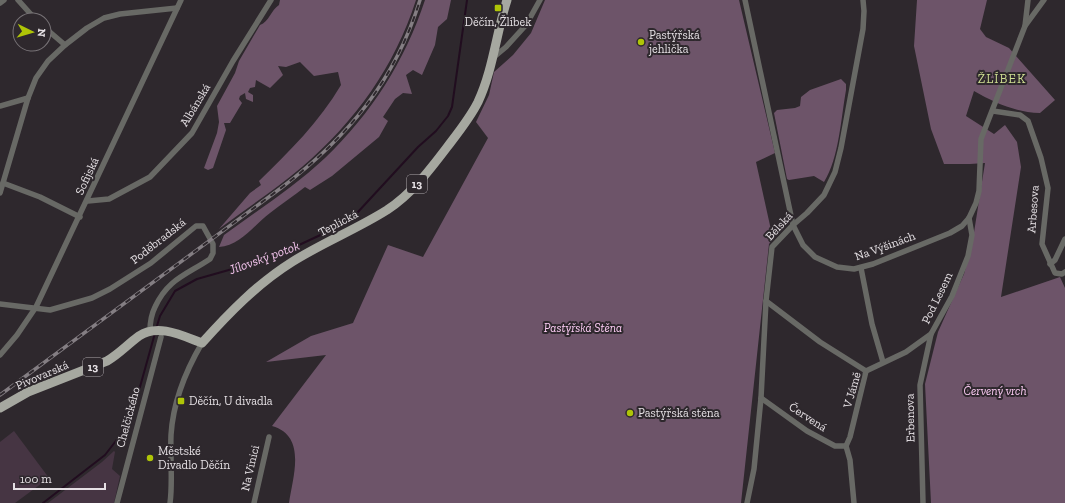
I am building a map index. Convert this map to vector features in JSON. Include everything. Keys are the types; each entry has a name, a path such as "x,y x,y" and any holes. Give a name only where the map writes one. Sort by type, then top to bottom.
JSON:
{"main road":[{"name":"Teplická","path":"202,343 240,303 273,276 307,253 386,210 410,192 435,164 468,119 484,89 507,0"},
{"path":"151,331 162,334 172,332 202,343"},
{"name":"Pivovarská","path":"0,408 28,392 107,362 140,336 151,331"}],"street":[{"path":"0,4 4,0"},
{"path":"18,0 29,12"},
{"name":"Sofijská","path":"0,355 17,335 36,307 88,200 181,0"},
{"name":"Albánská","path":"88,200 109,199 150,177 192,133 233,61 272,0"},
{"path":"493,58 506,47 526,25 540,0"},
{"name":"Na Výšinách","path":"745,0 793,225 803,244 815,257 821,261 841,268 854,269 861,268 950,233 962,226 969,218 976,203 979,191 981,140 1025,26 1044,0"},
{"name":"Bělská","path":"747,503 754,469 761,398 766,301 772,247 824,195 835,172 841,148 863,29 863,0"},
{"path":"1025,26 1028,0"},
{"path":"0,193 28,98 36,78 48,61 65,45 87,28 104,18 120,14 177,8"},
{"path":"52,34 65,45"},
{"path":"0,106 28,98"},
{"name":"Arbesova","path":"993,111 1020,114 1028,121 1041,158 1048,188 1042,244 1050,264"},
{"path":"3,183 40,197 80,216"},
{"name":"Pod Lesem","path":"883,362 906,352 931,334 952,296 968,256 972,235 969,218"},
{"name":"Poděbradská","path":"0,304 36,307 50,310 62,308 92,298 151,263 196,226 203,226 213,244 213,253 210,259 174,281 165,290 150,321 151,331"},
{"path":"1065,238 1055,260 1050,264 1055,272 1062,274 1065,272"},
{"path":"861,268 872,324 883,362"},
{"path":"766,301 820,342 866,371"},
{"name":"Chelčického","path":"117,503 162,334"},
{"name":"Erbenova","path":"923,503 920,385 931,334"},
{"name":"Teplická","path":"170,503 171,436 176,403 184,376 202,343"},
{"name":"V Jámě","path":"846,446 850,437 866,371 883,362"},
{"name":"Červená","path":"761,398 808,430 835,446 846,446"},
{"name":"Na Vinici","path":"254,503 269,437"},
{"path":"846,446 850,460 854,503"}],"shaded area":[{"path":"14,431 49,478 15,503 0,503 0,442"},
{"path":"114,451 112,469 120,476 114,503 48,503 102,462"}],"green space":[{"path":"280,0 416,0 397,48 385,70 356,112 321,150 302,167 272,191 219,229 250,193 261,185 259,181 314,124 341,85 338,72 314,76 300,62 286,67 278,66 283,75 270,88 256,80 255,87 250,88 248,92 253,95 253,102 246,99 245,93 240,96 239,99 242,103 230,123 224,123 226,130 213,168 208,170 204,168 217,133 219,122 217,106 235,73 239,61 260,25 266,21 279,5"},
{"path":"425,0 451,0 447,19 438,27 435,45 422,75 413,70 406,75 412,94 403,93 395,99 383,117 388,121 379,137 332,176 310,190 305,187 270,213 240,239 227,246 219,247 224,235 288,189 313,169 342,141 372,105 397,65 417,22"},
{"name":"Pastýřská Stěna","path":"545,0 739,0 775,153 756,162 773,239 769,244 741,503 289,503 295,469 294,448 290,438 283,431 272,426 326,355 266,362 311,336 353,323 388,245 423,257 488,138 476,122 489,95 494,72 513,55 531,33"},
{"name":"Červený vrch","path":"917,0 987,0 980,29 986,37 1009,48 1055,100 1040,113 1022,111 1006,106 974,91 966,116 994,134 1005,125 1017,142 1021,167 1001,297 1060,277 1065,288 1065,503 931,503 925,384 938,332 964,274 972,245 985,163 944,164 931,129 914,46"},
{"path":"841,79 846,84 846,90 839,138 833,161 824,182 814,176 789,180 787,179 774,113 777,110 800,106 801,97 810,90"}],"waterway":[{"name":"Jílovský potok","path":"156,329 160,316 175,291 197,279 250,264 299,245 329,231 357,213 418,147 436,131 448,116 452,107 467,0"},
{"name":"Jílovský potok","path":"43,503 105,455 122,433 133,412 155,333"}],"railway":[{"path":"0,395 305,169 348,127 383,82 410,29 420,0"}],"place":[{"name":"Děčín, Žlíbek","path":"498,8"},
{"name":"Pastýřská jehlička","path":"641,42"},
{"name":"Děčín, U divadla","path":"181,401"},
{"name":"Pastýřská stěna","path":"630,413"},
{"name":"Městské Divadlo Děčín","path":"150,458"}],"district":[{"name":"ŽLÍBEK","path":"1002,78"}]}
